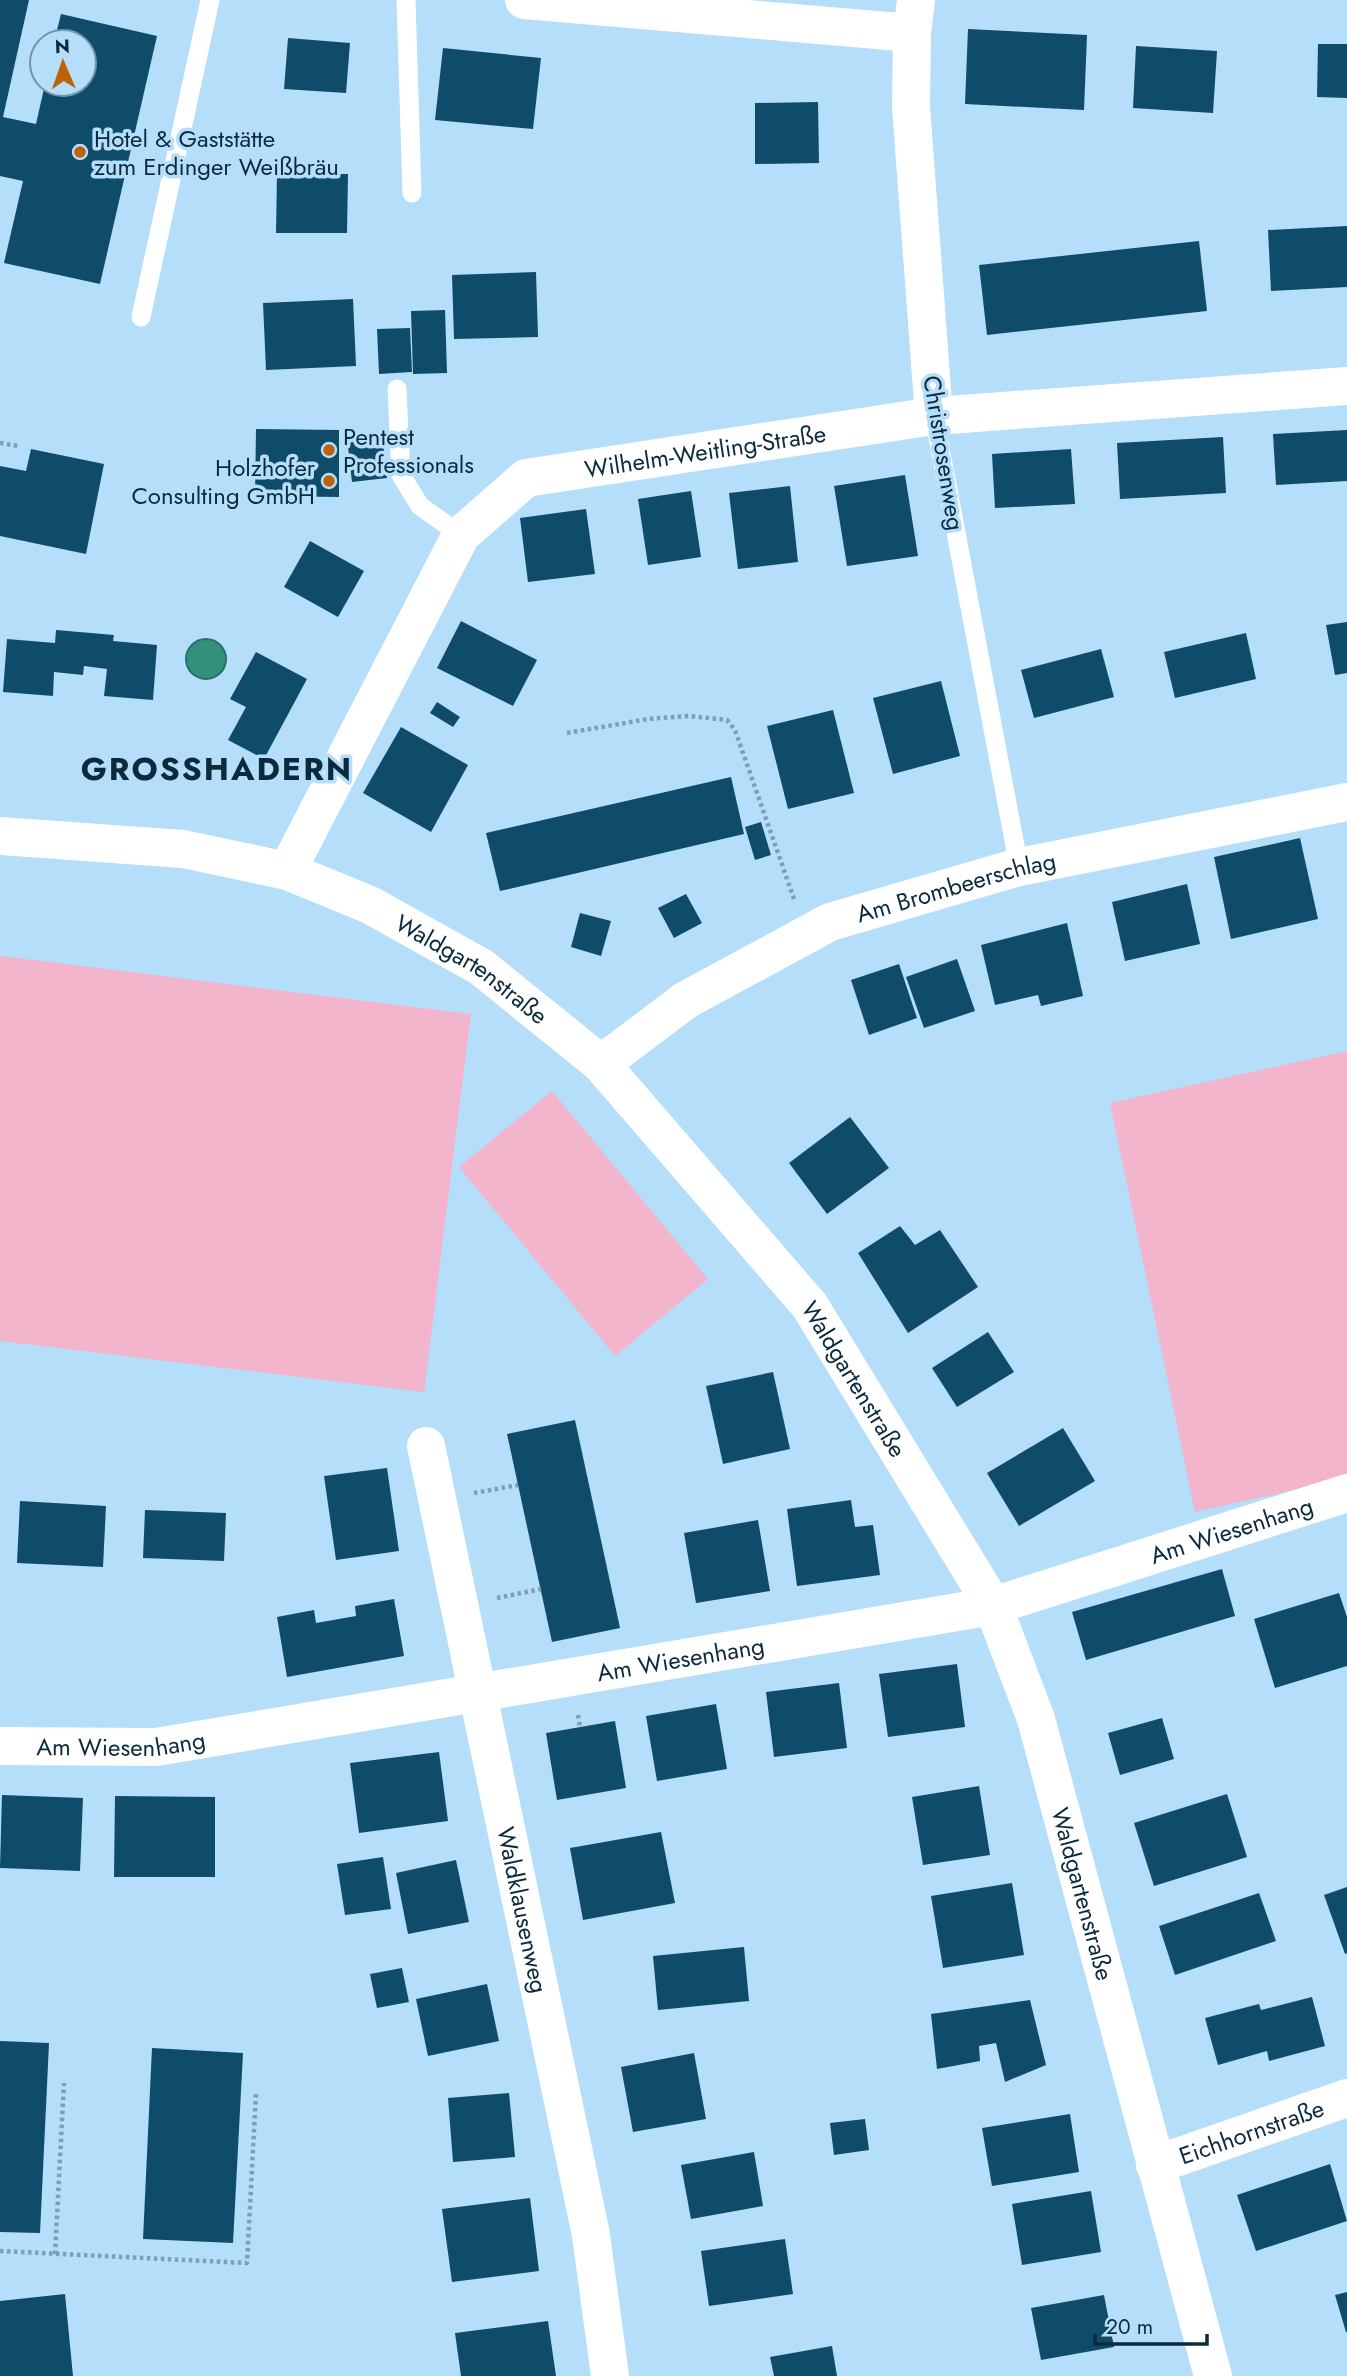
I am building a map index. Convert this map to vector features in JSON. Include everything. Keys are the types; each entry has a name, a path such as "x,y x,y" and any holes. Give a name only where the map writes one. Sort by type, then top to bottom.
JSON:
{"street":[{"path":"524,0 914,17"},
{"name":"Christrosenweg","path":"914,17 911,107 934,416"},
{"name":"Wilhelm-Weitling-Straße","path":"287,871 461,535 526,478 934,416 1347,386"},
{"name":"Am Brombeerschlag","path":"601,1064 686,1000 830,922 1019,867 1347,802"},
{"name":"Waldgartenstraße","path":"0,836 183,849 287,871 370,905 481,967 601,1064 810,1306 993,1606 1036,1719 1213,2376"},
{"name":"Waldklausenweg","path":"426,1447 591,2235 610,2376"},
{"name":"Am Wiesenhang","path":"0,1746 156,1747 993,1606 1347,1493"},
{"name":"Eichhornstraße","path":"1156,2165 1347,2098"}],"lane":[{"path":"141,317 210,0"},
{"path":"406,0 412,193"},
{"path":"397,389 401,475 420,506 461,535"},
{"name":"Christrosenweg","path":"934,416 1019,867"}],"path":[{"path":"0,443 18,446"},
{"path":"567,733 648,719 689,716 727,720 735,730 807,935"},
{"path":"460,1605 541,1589"},
{"path":"55,2254 64,2083"},
{"path":"0,2251 247,2263 256,2093"}],"shaded area":[{"path":"206,639 214,640 220,645 225,651 225,667 220,673 214,678 206,679 198,678 192,673 187,667 186,659 187,651 192,645 198,640"},
{"path":"0,956 471,1014 424,1392 0,1341"},
{"path":"1347,1051 1347,1478 1195,1512 1110,1103"},
{"path":"552,1091 708,1279 615,1356 459,1167"}],"building":[{"name":"Hotel & Gaststätte zum Erdinger Weißbräu","path":"0,0 29,0 3,117 36,124 42,98 98,98 98,28 58,28 61,14 157,36 100,284 4,263 23,181 0,176"},
{"path":"968,29 1087,35 1084,110 965,104"},
{"path":"288,38 350,43 346,93 284,89"},
{"path":"1318,44 1347,44 1347,98 1317,97"},
{"path":"1136,46 1217,51 1213,113 1133,108"},
{"path":"443,48 541,58 533,129 435,120"},
{"path":"818,102 819,163 755,164 755,103"},
{"path":"277,174 348,174 347,233 276,233"},
{"path":"1347,226 1347,287 1271,291 1268,230"},
{"path":"1199,241 1207,311 987,335 979,265"},
{"path":"536,272 538,337 454,339 452,275"},
{"path":"353,299 356,366 266,370 263,303"},
{"path":"445,310 447,373 413,374 411,311"},
{"path":"410,328 412,372 379,374 377,329"},
{"path":"256,429 339,430 339,497 255,496"},
{"path":"1347,430 1347,481 1276,485 1273,434"},
{"path":"382,434 387,478 352,482 347,438"},
{"path":"1223,437 1226,493 1120,499 1117,443"},
{"path":"31,449 104,464 86,554 0,536 0,466 26,471"},
{"path":"1071,449 1075,504 995,508 992,454"},
{"path":"905,475 918,556 847,566 834,486"},
{"path":"790,486 798,562 738,569 729,493"},
{"path":"691,491 701,557 648,565 638,499"},
{"path":"586,509 595,574 528,582 520,518"},
{"path":"310,541 364,571 338,617 284,587"},
{"path":"461,621 537,660 513,706 437,668"},
{"path":"1347,622 1347,673 1335,675 1326,625"},
{"path":"56,630 114,635 113,641 157,645 153,700 104,696 107,669 84,666 83,675 54,672 53,696 3,692 7,639 55,643"},
{"path":"1246,633 1256,679 1175,698 1164,652"},
{"path":"1101,649 1114,697 1034,718 1021,670"},
{"path":"256,652 307,679 264,759 228,740 246,707 230,699"},
{"path":"941,681 960,756 893,774 873,698"},
{"path":"437,702 460,717 453,727 430,713"},
{"path":"833,710 854,793 788,809 767,726"},
{"path":"401,727 468,765 431,832 363,793"},
{"path":"731,777 744,834 500,891 486,833"},
{"path":"761,822 771,855 755,860 745,827"},
{"path":"1300,838 1318,919 1231,939 1214,857"},
{"path":"1187,884 1200,944 1125,961 1112,902"},
{"path":"686,894 702,923 674,938 658,908"},
{"path":"580,913 611,921 601,956 571,947"},
{"path":"1067,923 1083,996 1041,1006 1038,995 995,1005 981,945"},
{"path":"957,959 975,1011 924,1028 906,977"},
{"path":"899,964 917,1018 869,1035 851,980"},
{"path":"850,1117 889,1168 827,1214 789,1163"},
{"path":"900,1226 915,1245 940,1230 978,1287 908,1333 858,1253"},
{"path":"988,1332 1014,1372 957,1407 932,1368"},
{"path":"773,1372 790,1449 723,1464 706,1386"},
{"path":"575,1420 620,1628 552,1642 507,1434"},
{"path":"1063,1428 1095,1481 1019,1526 987,1473"},
{"path":"387,1468 399,1551 336,1560 324,1476"},
{"path":"851,1500 855,1527 873,1525 880,1575 797,1586 787,1509"},
{"path":"20,1501 106,1506 103,1567 17,1563"},
{"path":"145,1510 226,1513 224,1561 143,1558"},
{"path":"758,1520 770,1591 696,1603 684,1533"},
{"path":"1222,1569 1235,1616 1086,1660 1072,1612"},
{"path":"1339,1593 1347,1617 1347,1666 1275,1688 1254,1619"},
{"path":"394,1599 404,1656 287,1677 277,1617 314,1610 316,1623 356,1616 355,1606"},
{"path":"957,1664 965,1727 888,1737 879,1674"},
{"path":"839,1683 847,1748 774,1757 766,1692"},
{"path":"716,1704 727,1769 657,1781 646,1716"},
{"path":"1162,1718 1174,1759 1120,1775 1108,1733"},
{"path":"615,1721 626,1788 557,1800 546,1733"},
{"path":"439,1752 448,1821 359,1833 350,1763"},
{"path":"979,1786 990,1855 923,1865 912,1797"},
{"path":"1227,1794 1247,1857 1154,1886 1134,1823"},
{"path":"2,1795 83,1798 80,1871 0,1868"},
{"path":"115,1796 215,1797 215,1877 114,1877"},
{"path":"661,1832 675,1903 583,1920 570,1848"},
{"path":"383,1857 391,1909 345,1915 337,1864"},
{"path":"456,1860 469,1922 408,1934 396,1873"},
{"path":"1012,1883 1024,1955 943,1968 931,1896"},
{"path":"1347,1887 1347,1953 1345,1954 1324,1895"},
{"path":"1259,1893 1276,1941 1175,1975 1159,1926"},
{"path":"744,1947 749,2001 658,2010 653,1956"},
{"path":"402,1968 409,2002 377,2008 370,1974"},
{"path":"487,1984 499,2041 428,2056 416,1999"},
{"path":"1312,1997 1325,2046 1269,2061 1267,2051 1218,2065 1205,2018 1259,2004 1261,2010"},
{"path":"1030,2000 1046,2065 1005,2082 996,2043 979,2046 980,2061 937,2069 931,2014"},
{"path":"0,2041 49,2043 40,2233 0,2232"},
{"path":"152,2048 243,2053 233,2243 143,2239"},
{"path":"694,2053 706,2119 633,2132 621,2067"},
{"path":"509,2093 515,2157 453,2162 448,2098"},
{"path":"1070,2114 1079,2172 992,2186 982,2128"},
{"path":"865,2119 869,2150 834,2155 830,2123"},
{"path":"754,2152 763,2206 691,2219 681,2165"},
{"path":"1330,2164 1347,2221 1256,2251 1237,2195"},
{"path":"1091,2191 1101,2252 1022,2265 1012,2204"},
{"path":"530,2198 539,2271 452,2282 442,2209"},
{"path":"785,2239 793,2294 709,2306 701,2251"},
{"path":"1347,2292 1347,2332 1346,2332 1335,2295"},
{"path":"65,2294 73,2376 0,2376 0,2301"},
{"path":"1104,2295 1114,2347 1041,2360 1031,2308"},
{"path":"548,2321 556,2376 461,2376 455,2333"},
{"path":"832,2346 837,2376 774,2376 770,2357"}],"place":[{"name":"Hotel & Gaststätte zum Erdinger Weißbräu","path":"80,152"},
{"name":"Pentest Professionals","path":"329,450"},
{"name":"Holzhofer Consulting GmbH","path":"329,481"}],"district":[{"name":"GROSSHADERN","path":"217,769"}]}
